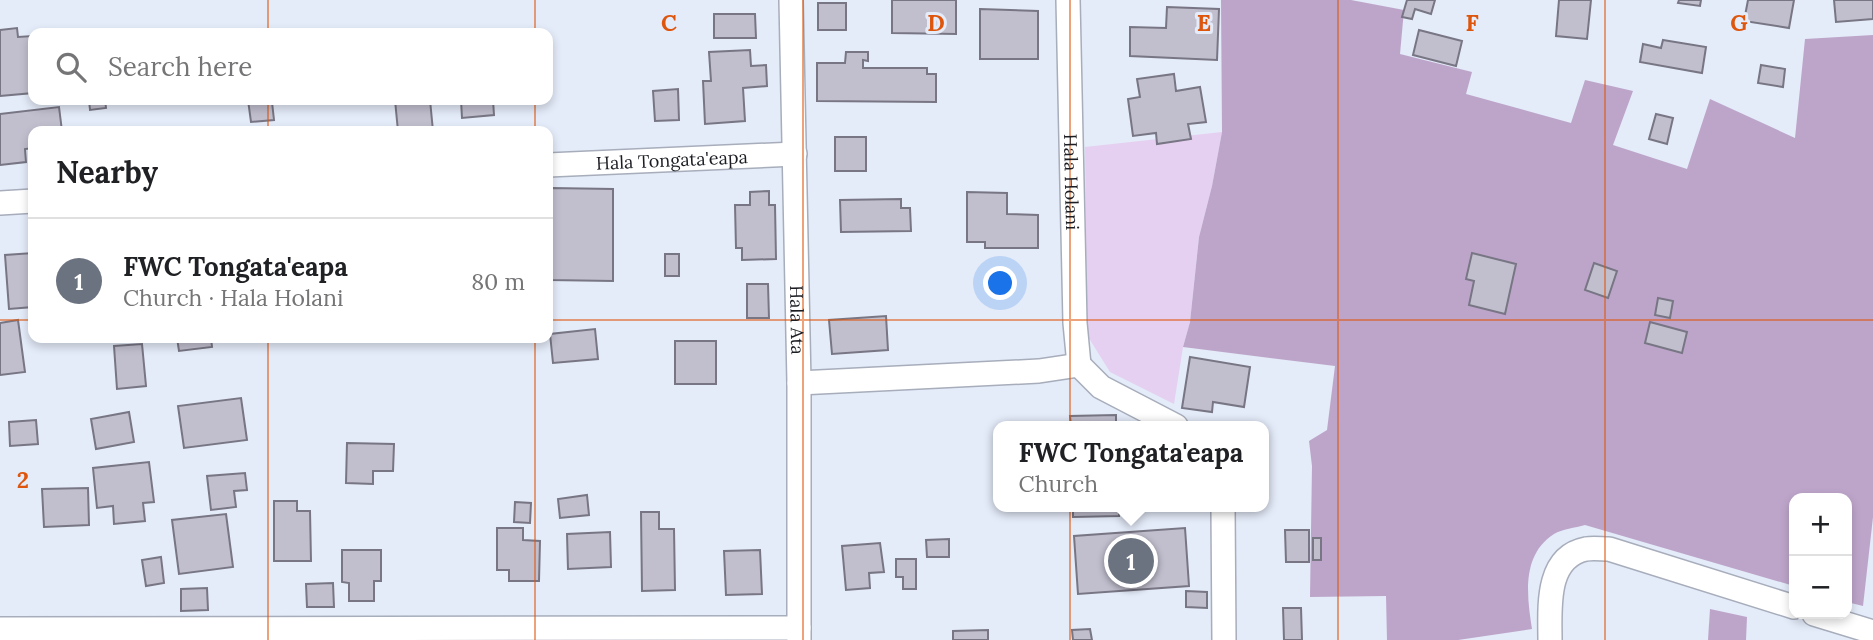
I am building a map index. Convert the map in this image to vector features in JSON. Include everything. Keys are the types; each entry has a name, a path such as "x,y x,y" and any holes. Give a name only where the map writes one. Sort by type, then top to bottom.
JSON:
{"street":[{"name":"Hala Ata","path":"792,0 799,383 799,634"},
{"name":"Hala Holani","path":"1068,0 1075,323 1079,365"},
{"name":"Hala Tongata'eapa","path":"553,165 795,154"},
{"path":"0,203 28,201"},
{"path":"799,383 1039,371 1079,365 1101,387 1166,421"},
{"path":"1223,512 1224,640"},
{"path":"1550,640 1549,598 1555,575 1567,559 1586,549 1609,550 1789,605"},
{"path":"1830,619 1873,632"},
{"path":"0,629 799,634"}],"shaded area":[{"path":"1221,0 1351,0 1404,10 1400,54 1472,72 1466,94 1571,123 1585,80 1633,91 1613,145 1687,169 1710,99 1795,138 1805,39 1873,35 1873,517 1863,606 1852,603 1852,493 1789,493 1789,585 1585,525 1554,534 1536,553 1531,565 1528,590 1532,629 1458,640 1387,640 1386,596 1310,597 1312,466 1309,441 1327,430 1335,366 1183,347 1190,322 1199,237 1222,132"},
{"path":"1222,132 1199,237 1190,322 1174,404 1110,372 1087,335 1085,147"},
{"path":"1710,609 1747,617 1746,640 1708,640"}],"building":[{"path":"892,0 956,0 956,34 892,33"},
{"path":"1407,0 1435,0 1431,14 1415,9 1412,19 1402,17"},
{"path":"1559,0 1591,0 1587,39 1556,36"},
{"path":"1679,0 1701,0 1700,6 1678,3"},
{"path":"1748,0 1794,0 1789,28 1744,21"},
{"path":"1834,0 1873,0 1873,19 1836,22"},
{"path":"818,3 846,3 846,30 818,30"},
{"path":"1167,7 1219,9 1217,60 1130,56 1130,27 1166,28"},
{"path":"980,9 1038,11 1038,59 980,59"},
{"path":"714,14 755,14 756,38 714,38"},
{"path":"17,28 18,37 28,36 28,93 0,96 0,30"},
{"path":"1419,30 1462,41 1456,66 1413,55"},
{"path":"1663,40 1706,47 1702,73 1640,62 1643,44 1661,48"},
{"path":"750,50 751,66 766,65 767,86 743,88 745,121 705,124 703,81 711,81 709,52"},
{"path":"846,52 868,52 868,61 863,60 863,68 927,68 927,74 936,74 936,102 817,101 817,63 845,63"},
{"path":"1761,65 1785,69 1783,87 1758,83"},
{"path":"1174,74 1176,91 1200,87 1206,122 1188,124 1191,139 1157,144 1156,133 1133,136 1128,99 1140,97 1137,79"},
{"path":"678,89 679,120 655,121 653,91"},
{"path":"90,105 106,105 106,108 90,110"},
{"path":"249,105 272,105 274,120 251,122"},
{"path":"395,105 430,105 433,126 398,126"},
{"path":"461,105 493,105 494,115 462,118"},
{"path":"59,107 61,126 28,126 26,162 0,165 0,114"},
{"path":"1656,114 1673,118 1667,144 1649,139"},
{"path":"835,137 866,137 866,171 835,171"},
{"path":"553,188 613,189 613,281 553,280"},
{"path":"769,191 769,205 775,205 776,259 742,260 742,248 736,248 735,205 750,205 750,192"},
{"path":"967,192 1007,193 1007,214 1038,215 1038,248 985,248 985,242 967,242"},
{"path":"901,199 901,208 910,208 911,231 841,232 840,200"},
{"path":"28,253 28,307 9,309 5,255"},
{"path":"1472,253 1516,264 1505,314 1469,305 1474,281 1466,279"},
{"path":"665,254 679,254 679,276 665,276"},
{"path":"1594,263 1617,271 1608,298 1585,290"},
{"path":"747,284 768,284 769,318 747,318"},
{"path":"1658,298 1673,301 1670,318 1655,315"},
{"path":"886,316 888,350 832,354 829,320"},
{"path":"18,320 25,372 0,375 0,323"},
{"path":"1650,322 1687,332 1682,353 1645,343"},
{"path":"595,329 598,359 553,363 553,334"},
{"path":"675,341 716,341 716,384 675,384"},
{"path":"178,343 212,343 212,347 179,351"},
{"path":"142,344 146,386 117,389 114,346"},
{"path":"1190,357 1250,367 1244,407 1213,402 1212,412 1182,408"},
{"path":"241,398 247,440 184,448 178,406"},
{"path":"129,412 134,442 96,449 91,419"},
{"path":"1116,415 1116,421 1070,421 1070,416"},
{"path":"36,420 38,444 10,446 9,422"},
{"path":"347,443 394,444 393,471 373,471 373,484 346,483"},
{"path":"149,462 154,502 143,503 145,521 114,524 113,506 97,508 93,468"},
{"path":"245,473 247,490 234,491 236,507 211,510 207,476"},
{"path":"88,488 89,525 44,527 42,489"},
{"path":"587,495 589,515 560,518 558,499"},
{"path":"274,501 297,501 297,511 310,511 311,561 274,561"},
{"path":"515,502 531,503 530,523 514,522"},
{"path":"641,512 659,512 659,529 674,529 675,590 642,591"},
{"path":"1073,512 1119,512 1119,516 1073,517"},
{"path":"226,514 233,567 179,574 172,520"},
{"path":"497,528 523,528 523,540 540,541 539,581 509,581 509,570 497,570"},
{"path":"1185,528 1189,586 1078,594 1074,536"},
{"path":"1285,530 1309,530 1309,562 1286,562"},
{"path":"610,532 611,567 568,569 567,534"},
{"path":"1313,538 1321,538 1321,560 1313,560"},
{"path":"949,539 949,557 927,557 926,540"},
{"path":"880,543 884,572 869,573 870,588 846,590 842,546"},
{"path":"342,550 381,550 381,581 374,581 374,601 349,601 349,583 342,582"},
{"path":"760,550 762,594 726,595 724,551"},
{"path":"161,557 164,583 146,586 142,560"},
{"path":"896,559 916,559 916,589 903,589 903,577 896,577"},
{"path":"333,583 334,607 307,607 306,584"},
{"path":"207,588 208,610 181,611 181,589"},
{"path":"1186,591 1207,592 1207,608 1186,607"},
{"path":"1283,608 1301,608 1302,640 1284,640"},
{"path":"1090,629 1092,640 1073,640 1072,630"},
{"path":"988,630 988,640 953,640 953,631"}],"place":[{"name":"FWC Tongata'eapa","path":"1131,561"}]}
